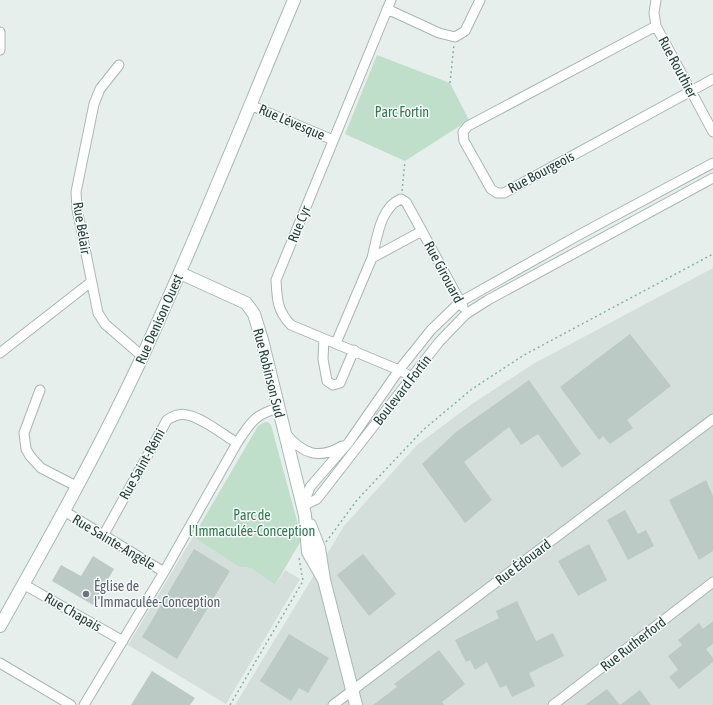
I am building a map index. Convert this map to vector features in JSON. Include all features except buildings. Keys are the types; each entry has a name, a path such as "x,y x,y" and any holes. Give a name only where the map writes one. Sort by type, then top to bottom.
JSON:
{"street":[{"name":"Rue Denison Ouest","path":"0,626 78,487 142,356 180,272 294,0"},
{"name":"Rue Cyr","path":"391,0 276,280 277,299 282,316 291,325 354,350 412,377"},
{"path":"387,9 439,33 455,37 465,31 480,0"},
{"name":"Rue Routhier","path":"656,0 654,12 656,26 713,132"},
{"name":"Rue Bourgeois","path":"656,26 468,126 464,132 464,141 491,189 497,192 504,192 713,78"},
{"path":"0,32 0,50"},
{"name":"Rue Bélair","path":"119,65 100,89 94,104 76,192 77,209 98,313 105,324 142,356"},
{"name":"Rue Lévesque","path":"250,105 333,140"},
{"name":"Boulevard Fortin","path":"304,511 310,487 349,442 399,370 431,330 460,302 577,236 713,163"},
{"name":"Boulevard Fortin","path":"304,511 316,499 439,342 466,314 488,300 713,178"},
{"path":"336,343 372,258 383,216 395,201 401,199"},
{"name":"Rue Girouard","path":"401,199 406,202 422,230 466,314"},
{"name":"Rue Girouard","path":"372,258 422,230"},
{"path":"577,236 583,248"},
{"name":"Rue Robinson Sud","path":"180,272 246,303 254,314 262,340 304,511 319,548 324,580 356,705"},
{"path":"0,353 91,282"},
{"path":"324,339 323,360 327,382 333,385 340,383 354,350"},
{"path":"40,390 24,433 26,449 41,468 78,487"},
{"path":"84,705 164,572 249,424 264,412 278,408"},
{"name":"Rue Saint-Rémi","path":"103,536 167,420 173,416 186,414 190,415 237,443"},
{"name":"Rue Édouard","path":"333,705 713,421"},
{"name":"Boulevard Fortin","path":"285,434 295,445 308,452 320,454 332,452 349,442"},
{"name":"Rue Sainte-Angèle","path":"64,511 164,572"},
{"name":"Rue Rutherford","path":"553,705 713,582"},
{"name":"Rue Chapais","path":"23,584 123,641"},
{"path":"0,663 71,705"}],"path":[{"path":"450,83 455,37"},
{"path":"401,199 405,162"},
{"path":"327,542 357,500 423,430 472,389 524,355 713,254"},
{"path":"230,705 303,582"}],"shaded area":[{"path":"713,268 713,705 235,705 344,526 417,445 472,404 533,364"},
{"path":"193,537 239,567 251,568 275,585 285,570 300,579 226,704 128,645"}],"green space":[{"name":"Parc Fortin","path":"377,55 450,83 469,120 405,161 345,134"},
{"name":"Parc de l'Immaculée-Conception","path":"268,422 271,425 302,539 275,585 251,568 239,567 193,537 258,426"}],"place":[{"name":"Église de l'Immaculée-Conception","path":"86,594"}]}
